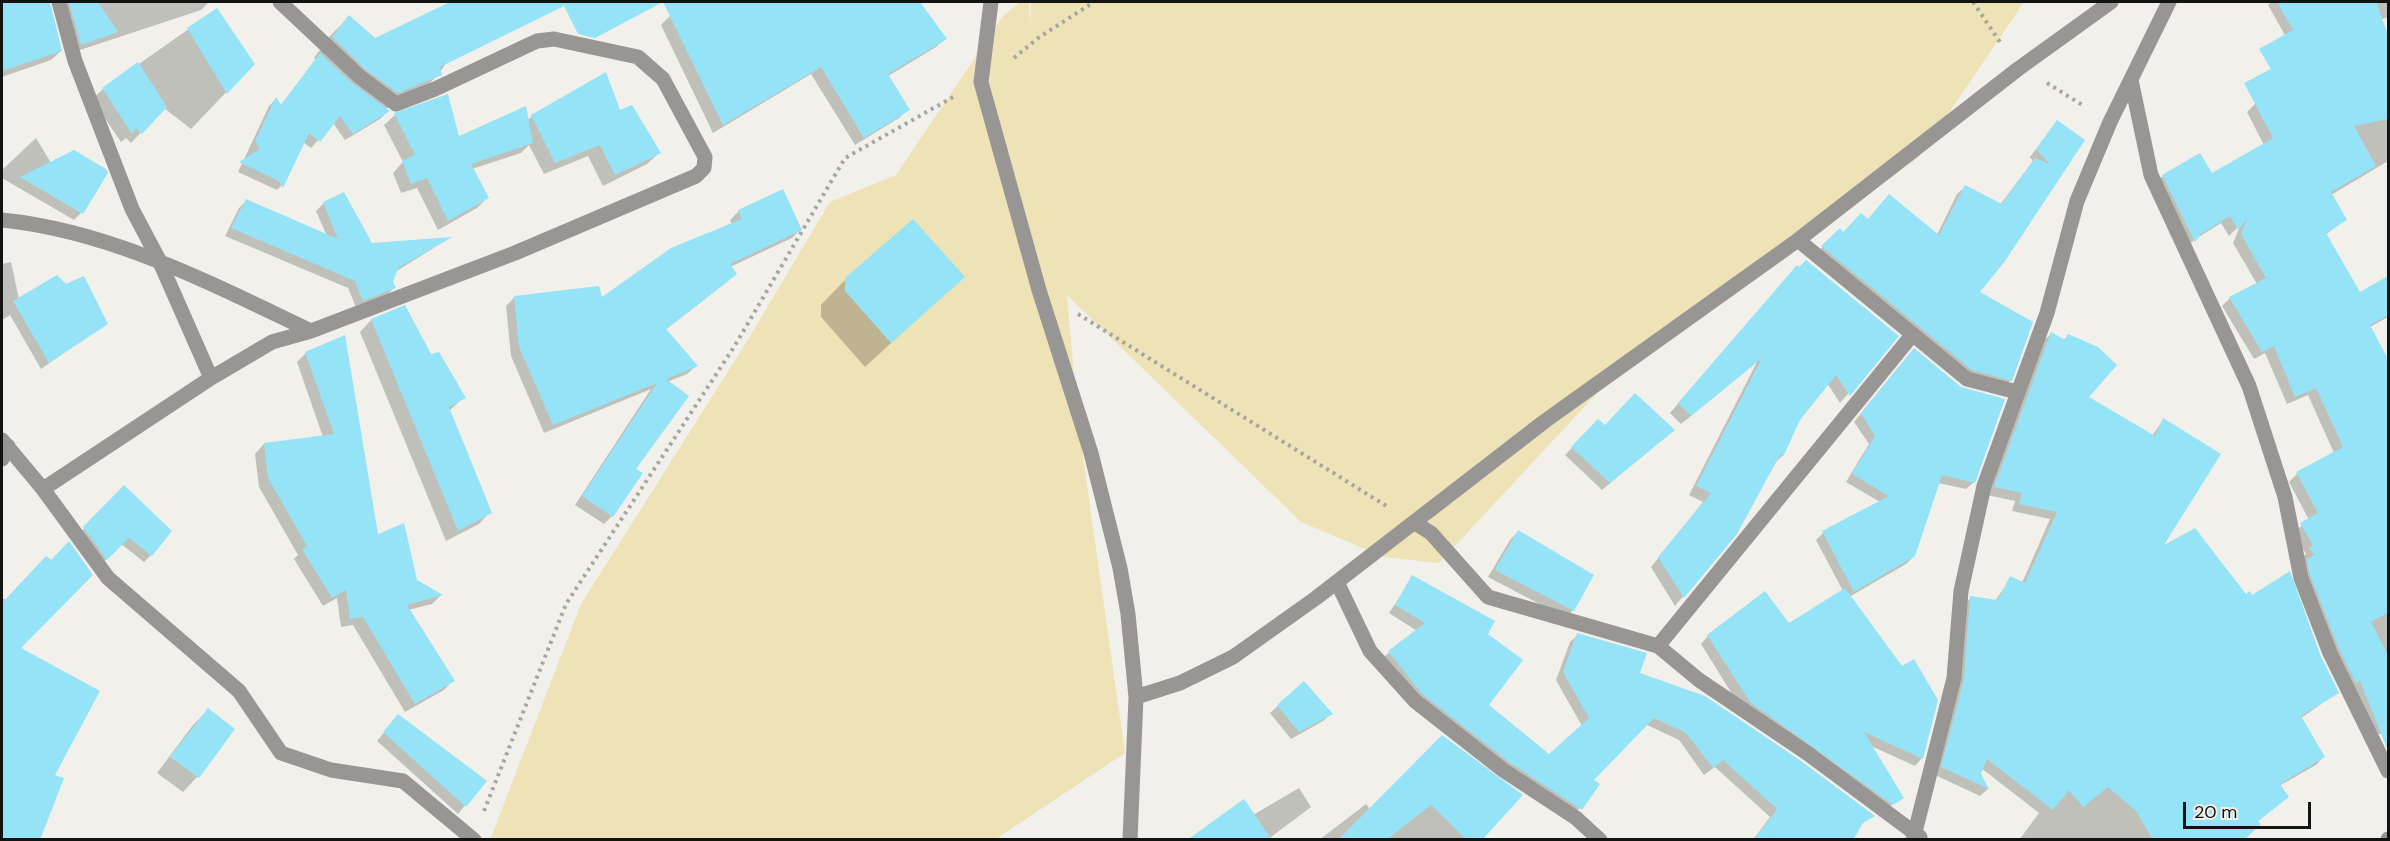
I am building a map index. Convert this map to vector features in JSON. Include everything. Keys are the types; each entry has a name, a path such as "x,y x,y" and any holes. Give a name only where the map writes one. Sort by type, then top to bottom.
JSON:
{"street":[{"path":"59,2 75,61 132,209 159,260 211,378"},
{"path":"44,489 211,378 272,342 311,331 515,253 696,176 704,168 705,157 663,79 638,57 554,39 537,41 435,89 396,104 360,77 280,2"},
{"path":"991,2 981,82 1039,290 1091,453 1120,568 1128,614 1136,697 1130,840"},
{"path":"1136,697 1180,683 1233,657 1337,582 1545,421 1798,240 2018,69 2111,2"},
{"path":"1415,523 1431,534 1488,597 1658,646 1699,680 1807,753 1918,837 1954,678 1960,591 1984,486 2047,313 2077,201 2169,2"},
{"path":"2131,80 2151,175 2249,386 2285,497 2301,578 2330,653 2388,771"},
{"path":"2,220 87,237 159,260 311,331"},
{"path":"1798,240 1967,379 2017,393"},
{"path":"1658,646 1913,334"},
{"path":"4,448 44,489 108,578 239,691 281,753 331,770 403,781 473,839"},
{"path":"1337,582 1370,651 1415,701 1503,770 1551,804 1576,818 1600,840"}],"path":[{"path":"473,839 566,604 734,347 845,158"},
{"path":"1039,290 1415,523"}],"shaded area":[{"path":"1020,2 1029,2 1030,25 1031,2 2024,2 1919,157 1601,389 1439,563 1384,557 1301,522 1067,295 1078,422 1125,753 996,839 490,840 581,604 744,346 830,202 896,175 1003,16"}],"building":[{"path":"2,2 50,2 62,51 2,71"},
{"path":"69,2 98,2 118,32 81,45"},
{"path":"450,2 663,2 595,38 578,34 564,6 440,67 442,75 398,93 366,70 332,37 349,15 375,38"},
{"path":"663,2 920,2 947,39 888,74 910,110 864,138 821,67 723,125"},
{"path":"2277,2 2376,2 2388,35 2388,119 2354,126 2376,166 2331,192 2347,220 2326,233 2360,292 2388,276 2388,315 2370,325 2388,359 2388,613 2371,622 2388,655 2387,748 2360,681 2356,683 2339,649 2310,575 2307,559 2314,555 2309,548 2313,545 2300,523 2318,513 2296,472 2343,447 2316,388 2295,397 2274,346 2262,352 2229,297 2266,278 2241,234 2247,219 2238,230 2230,216 2201,234 2195,242 2162,175 2200,153 2212,173 2273,138 2244,83 2271,69 2259,49 2293,30"},
{"path":"217,8 255,64 227,94 187,28"},
{"path":"320,53 353,84 390,111 353,134 340,116 320,142 309,133 283,188 279,181 239,162 260,149 255,141 276,97 281,105"},
{"path":"138,62 167,107 142,134 136,128 132,134 102,88"},
{"path":"606,72 620,110 632,105 661,153 615,175 600,145 555,163 531,115"},
{"path":"448,94 459,136 526,106 533,143 471,164 489,198 448,221 427,178 411,184 402,161 415,155 394,113"},
{"path":"2057,120 2085,140 2005,261 1980,292 2033,322 2012,381 1972,370 1821,246 1840,228 1843,232 1861,213 1868,219 1889,194 1939,235 1965,185 2002,204 2035,158 2050,164 2036,149"},
{"path":"74,150 106,169 108,173 83,214 20,177"},
{"path":"783,189 802,230 730,264 737,274 666,329 698,366 666,379 689,396 636,469 643,473 613,517 582,496 657,383 553,425 519,347 514,296 599,286 602,297 671,248 742,219 738,210"},
{"path":"344,192 372,243 452,237 398,268 393,282 396,288 363,301 355,281 231,228 246,199 338,239 323,202"},
{"path":"913,219 965,277 891,343 845,291 845,278"},
{"path":"1806,260 1899,336 1850,396 1836,375 1800,420 1783,457 1781,453 1737,534 1684,598 1658,557 1711,493 1696,486 1762,358 1691,416 1678,403 1797,265 1799,267"},
{"path":"57,275 66,284 84,276 108,324 49,363 13,301"},
{"path":"405,305 431,354 439,352 466,398 449,407 492,513 458,531 371,319"},
{"path":"2051,332 2065,340 2068,334 2098,347 2117,365 2089,397 2155,436 2163,418 2221,454 2164,545 2195,528 2246,594 2250,591 2252,595 2290,571 2321,657 2339,693 2301,716 2325,757 2280,784 2289,797 2258,821 2261,824 2244,840 2153,840 2136,811 2108,787 2083,807 2069,790 2053,810 1987,759 1981,774 1989,789 1941,767 1964,679 1970,596 1998,600 2010,576 2025,583 2057,512 2019,504 2022,493 1994,487"},
{"path":"345,335 378,534 404,523 417,580 443,595 407,605 455,681 415,704 363,617 350,619 346,590 332,598 302,549 307,546 268,478 264,443 334,434 305,352"},
{"path":"1914,348 1961,387 2005,399 1975,483 1942,475 1915,556 1854,592 1822,531 1889,496 1852,474 1875,436 1861,413"},
{"path":"1635,393 1675,430 1610,483 1571,447 1598,419 1605,425"},
{"path":"124,485 172,531 152,556 129,538 107,560 83,527"},
{"path":"1518,530 1594,575 1574,611 1495,570"},
{"path":"69,541 93,575 21,648 100,691 55,775 64,778 40,840 2,840 2,603 46,556 51,560"},
{"path":"1412,575 1495,621 1488,634 1523,660 1489,705 1549,754 1589,718 1563,672 1577,633 1647,653 1640,673 1705,696 1801,761 1875,816 1863,823 1853,840 1754,840 1777,809 1723,760 1713,768 1686,733 1654,718 1594,780 1600,784 1582,810 1509,762 1422,694 1388,651 1425,623 1395,605"},
{"path":"1845,588 1902,666 1914,659 1938,700 1923,759 1864,732 1904,798 1893,805 1750,702 1707,635 1765,591 1789,623"},
{"path":"1304,681 1333,714 1299,732 1277,705"},
{"path":"208,708 235,729 199,778 170,757"},
{"path":"398,714 487,781 466,807 383,732"},
{"path":"1442,735 1523,795 1482,840 1467,840 1431,805 1386,840 1338,840"},
{"path":"1244,799 1272,840 1187,840"}]}
